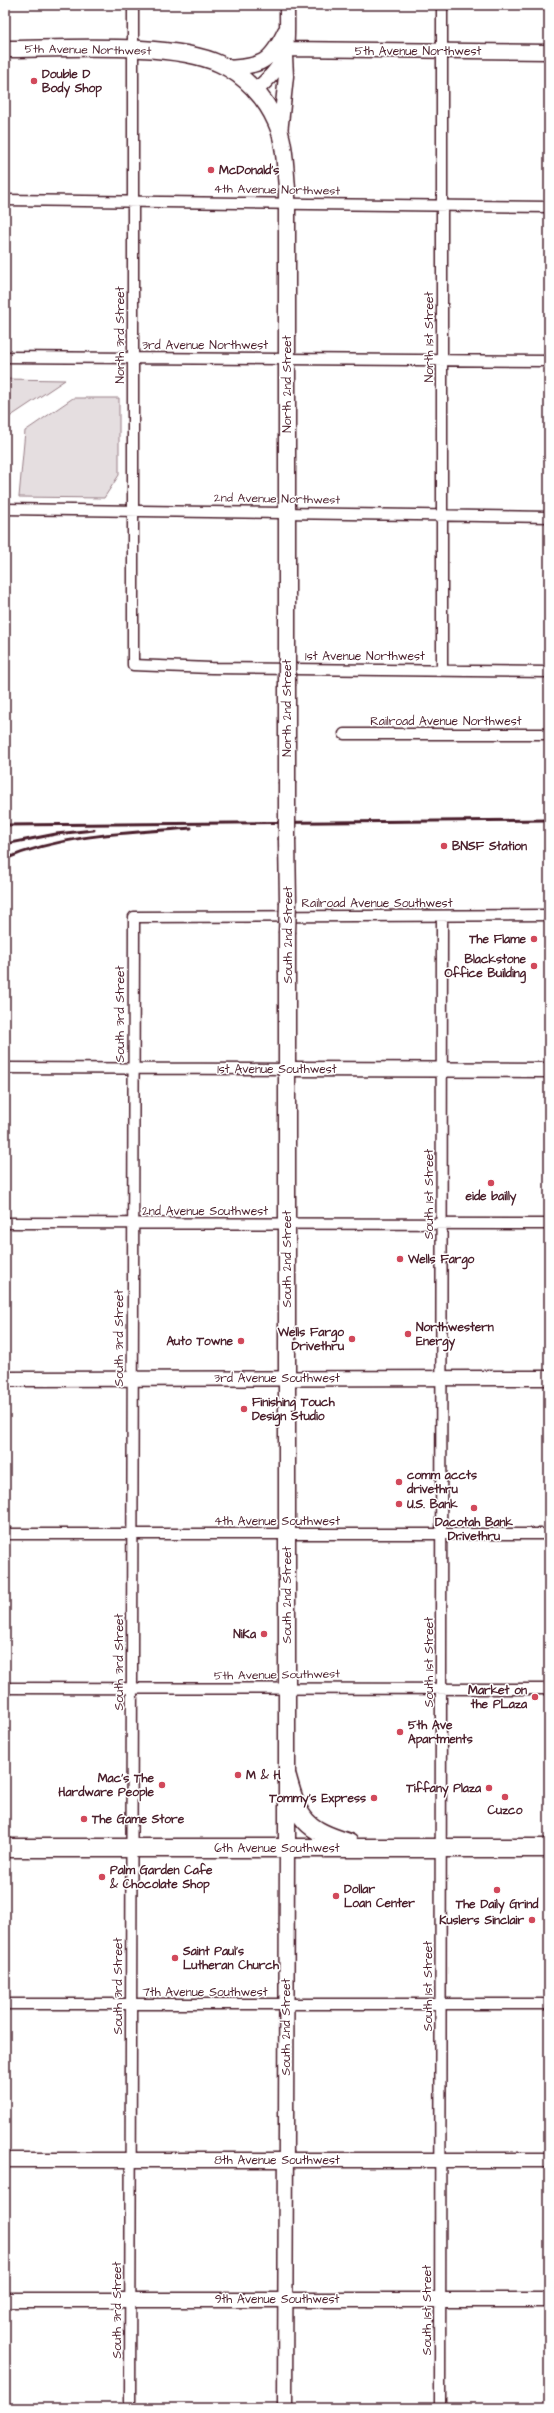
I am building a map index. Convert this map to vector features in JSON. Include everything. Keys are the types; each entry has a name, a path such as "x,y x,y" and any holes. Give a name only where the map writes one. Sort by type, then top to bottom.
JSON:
{"highway":[{"path":"287,1777 298,1810 307,1824 332,1837 365,1848"},
{"name":"6th Avenue Southwest","path":"5,1848 549,1848"}],"main road":[{"name":"5th Avenue Northwest","path":"5,49 133,50 192,55 228,68 256,91"},
{"name":"North 2nd Street","path":"256,91 272,113 280,133 285,165 288,359 288,782"},
{"name":"South 2nd Street","path":"287,1847 288,782"}],"street":[{"name":"North 3rd Street","path":"133,5 133,665"},
{"path":"280,133 286,76 287,5"},
{"name":"North 1st Street","path":"442,5 442,670"},
{"path":"228,68 251,66 264,61 275,50 287,27"},
{"path":"286,76 295,56 304,52 318,51"},
{"path":"256,91 278,69 286,52"},
{"name":"5th Avenue Northwest","path":"286,52 549,52"},
{"name":"4th Avenue Northwest","path":"5,200 549,207"},
{"name":"3rd Avenue Northwest","path":"5,357 549,362"},
{"name":"2nd Avenue Northwest","path":"5,509 549,517"},
{"name":"1st Avenue Northwest","path":"133,665 210,668 549,672"},
{"name":"Railroad Avenue Northwest","path":"344,734 549,734"},
{"name":"Railroad Avenue Southwest","path":"134,917 549,915"},
{"name":"South 1st Street","path":"440,2408 442,916"},
{"name":"South 3rd Street","path":"130,2408 134,917"},
{"name":"1st Avenue Southwest","path":"5,1068 549,1070"},
{"name":"2nd Avenue Southwest","path":"5,1223 549,1224"},
{"name":"3rd Avenue Southwest","path":"5,1379 549,1378"},
{"name":"4th Avenue Southwest","path":"5,1534 549,1534"},
{"name":"5th Avenue Southwest","path":"5,1688 549,1689"},
{"name":"South 2nd Street","path":"285,2408 287,1847"},
{"name":"7th Avenue Southwest","path":"5,2004 549,2004"},
{"name":"8th Avenue Southwest","path":"5,2160 549,2160"},
{"name":"9th Avenue Southwest","path":"5,2300 549,2300"}],"shaded area":[{"path":"5,379 65,380 5,420"},
{"path":"73,398 119,398 119,475 104,498 19,497 25,431"}],"railway":[{"path":"5,825 549,820"},
{"path":"5,859 50,844 96,836 191,828"},
{"path":"5,844 56,834 94,830"}],"place":[{"name":"Double D Body Shop","path":"34,81"},
{"name":"McDonald's","path":"211,170"},
{"name":"BNSF Station","path":"444,846"},
{"name":"The Flame","path":"534,939"},
{"name":"Blackstone Office Building","path":"534,966"},
{"name":"eide bailly","path":"491,1183"},
{"name":"Wells Fargo","path":"400,1259"},
{"name":"Northwestern Energy","path":"408,1334"},
{"name":"Wells Fargo Drivethru","path":"352,1339"},
{"name":"Auto Towne","path":"241,1341"},
{"name":"Finishing Touch Design Studio","path":"244,1409"},
{"name":"comm accts drivethru","path":"399,1482"},
{"name":"U.S. Bank","path":"399,1504"},
{"name":"Dacotah Bank Drivethru","path":"474,1508"},
{"name":"NiKa","path":"264,1634"},
{"name":"Market on the PLaza","path":"535,1697"},
{"name":"5th Ave Apartments","path":"400,1732"},
{"name":"M & H","path":"238,1775"},
{"name":"Mac's The Hardware People","path":"162,1785"},
{"name":"Tiffany Plaza","path":"489,1788"},
{"name":"Cuzco","path":"505,1797"},
{"name":"Tommy's Express","path":"374,1798"},
{"name":"The Game Store","path":"84,1819"},
{"name":"Palm Garden Cafe & Chocolate Shop","path":"102,1877"},
{"name":"The Daily Grind","path":"497,1890"},
{"name":"Dollar Loan Center","path":"336,1896"},
{"name":"Kuslers Sinclair","path":"532,1920"},
{"name":"Saint Paul's Lutheran Church","path":"175,1958"}]}
